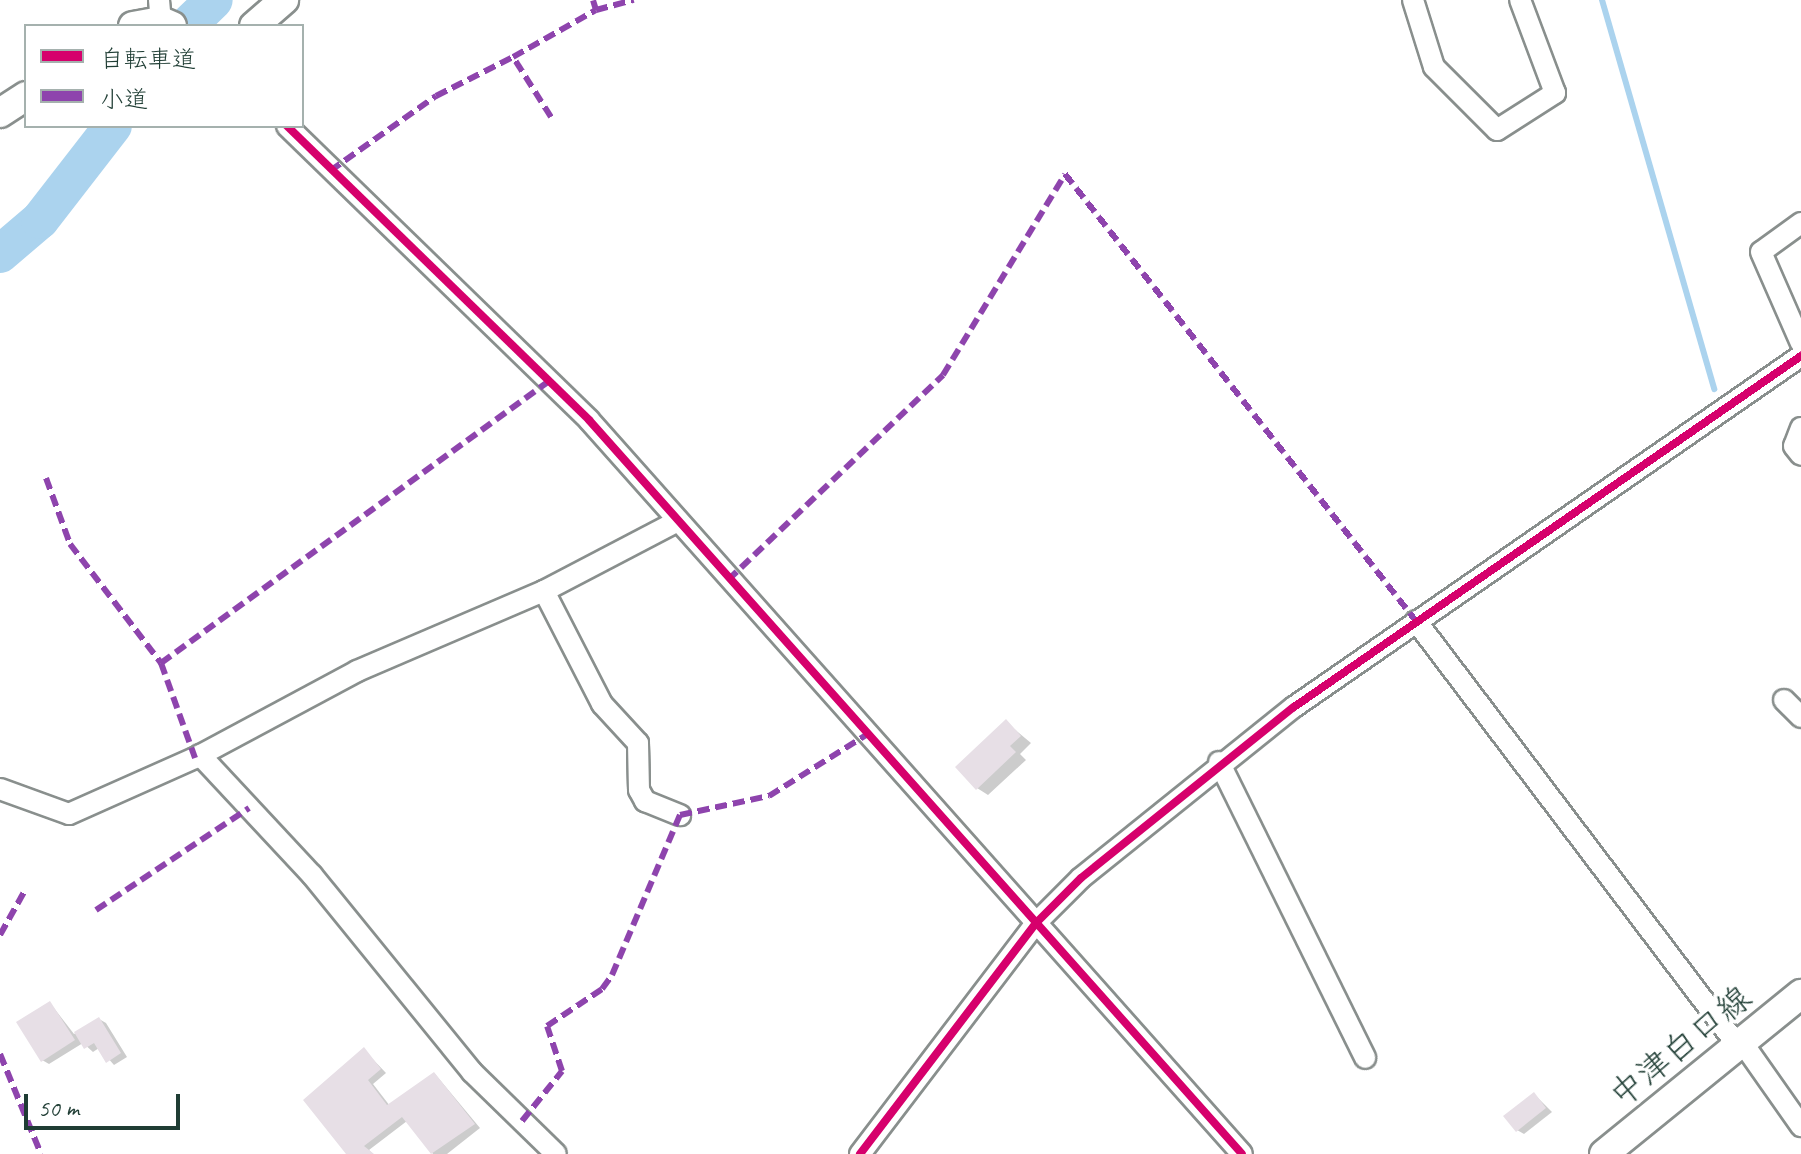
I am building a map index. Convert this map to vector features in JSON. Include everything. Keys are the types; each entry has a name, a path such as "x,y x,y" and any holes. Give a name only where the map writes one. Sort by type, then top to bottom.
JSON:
{"main road":[{"path":"256,24 284,0"},
{"path":"139,24 164,16"},
{"path":"0,113 24,97"},
{"name":"中津白口線","path":"1604,1154 1801,994"}],"street":[{"path":"1413,0 1434,67 1497,130 1555,93 1520,0"},
{"path":"289,128 589,420 1242,1154"},
{"path":"1801,223 1761,252 1801,343"},
{"path":"860,1154 1037,922 1081,878 1219,762 1416,621 1801,356"},
{"path":"1801,428 1794,446 1801,455"},
{"path":"0,789 69,814 200,755 357,671 544,591 678,521"},
{"path":"544,591 602,704 638,743 639,790 645,801 680,815"},
{"path":"1416,621 1801,1126"},
{"path":"1784,700 1801,717"},
{"path":"200,755 312,875 472,1072 556,1154"},
{"path":"1219,762 1365,1058"}],"building":[{"path":"1006,719 1021,736 1010,746 1016,752 976,790 955,767"},
{"path":"50,1001 75,1040 41,1062 16,1022"},
{"path":"99,1017 121,1053 106,1063 94,1043 84,1049 74,1032"},
{"path":"364,1047 381,1069 368,1080 387,1105 434,1072 475,1124 431,1154 402,1117 364,1146 374,1154 346,1154 303,1100"},
{"path":"1534,1092 1546,1108 1516,1132 1503,1116"}],"waterway":[{"path":"189,24 214,0"},
{"path":"1602,0 1714,389"},
{"path":"0,254 40,220 111,128"}],"marked path":[{"path":"551,117 513,57 596,10 593,0"},
{"path":"596,10 634,0"},
{"path":"330,171 436,96 513,57"},
{"path":"728,580 943,375 1065,174 1416,621"},
{"path":"161,663 548,382"},
{"path":"46,478 70,544 161,663 195,758"},
{"path":"522,1121 562,1071 547,1026 602,989 612,975 680,815 769,796 868,734"},
{"path":"96,910 249,808"},
{"path":"0,935 24,892"},
{"path":"0,1054 41,1154"}],"cycle path":[{"path":"289,128 589,420 1242,1154"},
{"path":"860,1154 1037,922 1081,878 1294,707 1801,356"}]}
